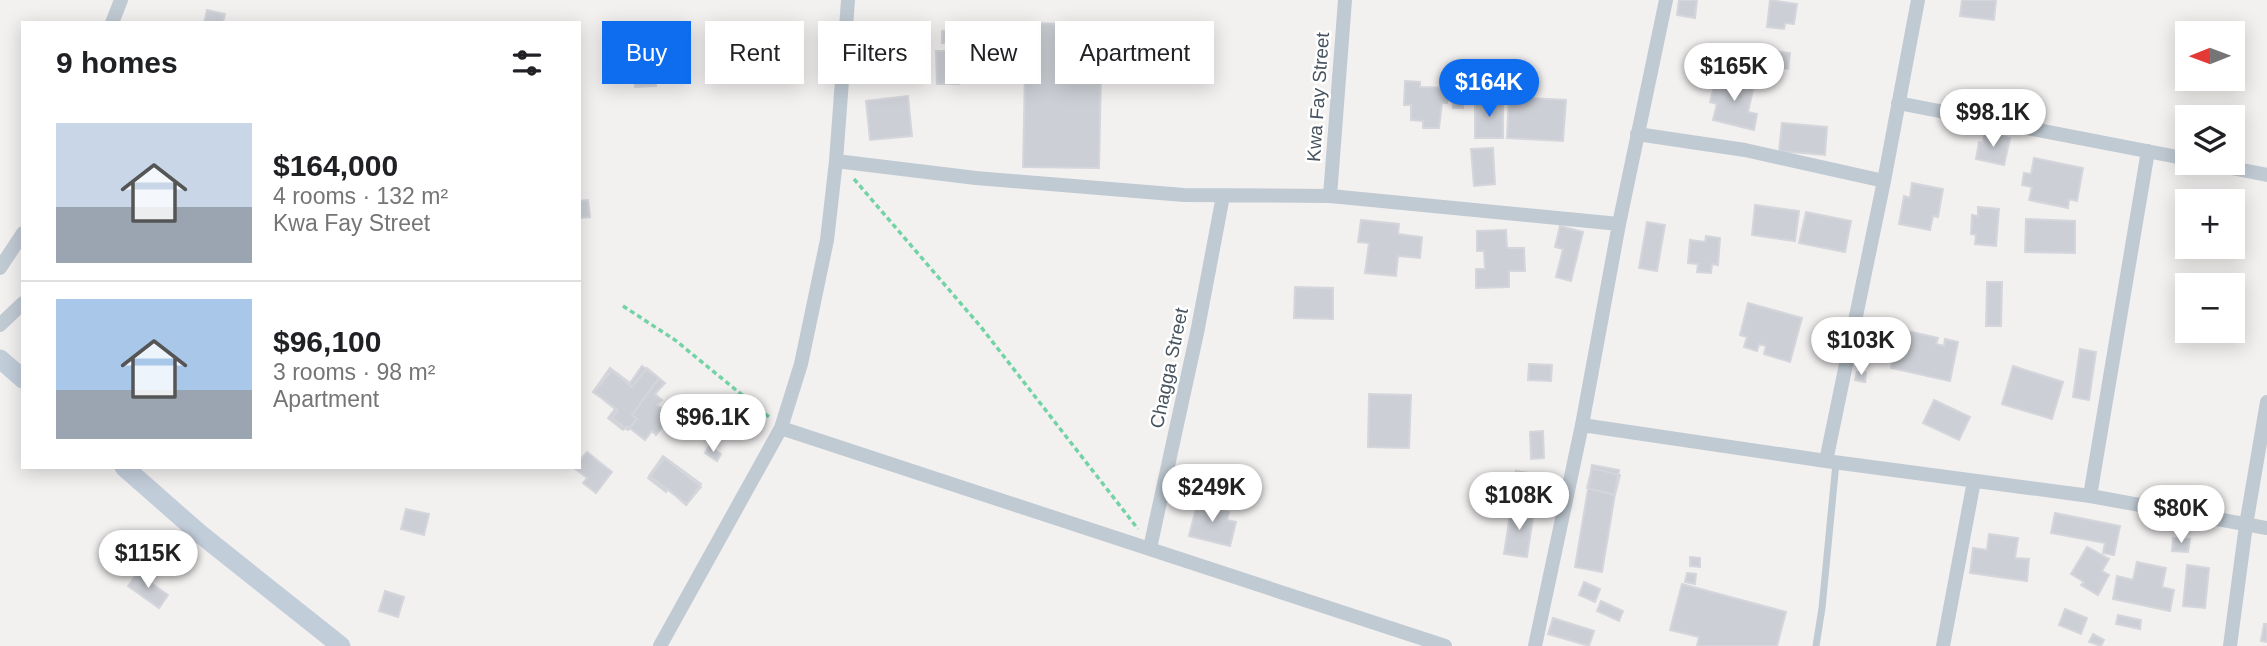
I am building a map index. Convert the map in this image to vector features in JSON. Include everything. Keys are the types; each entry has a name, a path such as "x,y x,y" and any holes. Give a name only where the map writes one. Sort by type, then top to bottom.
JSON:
{"main road":[{"path":"0,359 21,377"},
{"path":"126,469 200,533 341,646"}],"street":[{"path":"113,21 121,0"},
{"path":"660,646 781,428 802,364 827,240 848,0"},
{"name":"Kwa Fay Street","path":"1330,196 1345,0"},
{"path":"1535,646 1582,425 1619,224 1665,0"},
{"path":"1831,462 1918,0"},
{"path":"1898,103 2175,156"},
{"path":"1637,134 1745,150 1884,181"},
{"path":"2090,496 2148,151"},
{"path":"836,161 976,177 1184,195 1330,196 1619,224"},
{"path":"2245,171 2267,175"},
{"name":"Chagga Street","path":"1150,548 1198,333 1223,196"},
{"path":"0,268 21,236"},
{"path":"0,325 21,305"},
{"path":"2230,646 2246,525 2267,402"},
{"path":"1582,425 1831,462 2090,496 2267,528"},
{"path":"781,428 1445,646"},
{"path":"1943,646 1974,481"}],"lane":[{"path":"1816,646 1822,608 1831,462"}],"path":[{"path":"836,161 878,205 981,327 1127,513 1150,548"},
{"path":"623,306 675,340 781,428"}],"building":[{"path":"1679,0 1697,0 1695,18 1677,15"},
{"path":"1770,0 1797,4 1794,24 1785,23 1784,29 1767,27"},
{"path":"1962,0 1996,0 1994,20 1960,16"},
{"path":"207,10 225,14 223,21 204,21"},
{"path":"1041,23 1055,24 1055,84 1101,84 1099,168 1023,167 1025,84 1041,84"},
{"path":"942,31 945,31 945,43 942,43"},
{"path":"1741,47 1790,53 1788,69 1739,63"},
{"path":"936,51 945,51 945,84 937,84"},
{"path":"1724,77 1754,85 1748,112 1757,114 1754,130 1713,120 1717,104 1710,102 1715,82 1723,84"},
{"path":"1405,81 1420,82 1420,87 1448,88 1447,103 1442,103 1439,128 1423,128 1423,121 1411,120 1411,105 1404,105"},
{"path":"635,84 656,86 635,87"},
{"path":"1454,87 1463,87 1463,108 1453,108"},
{"path":"1476,87 1492,88 1491,100 1475,99"},
{"path":"908,96 912,136 870,140 866,101"},
{"path":"1509,97 1566,100 1563,141 1507,138"},
{"path":"1475,99 1503,99 1503,138 1475,138"},
{"path":"1782,123 1827,127 1825,155 1779,151"},
{"path":"1985,132 2010,138 2004,165 1976,159 1979,142 1983,143"},
{"path":"1493,148 1495,184 1474,186 1471,149"},
{"path":"2034,158 2083,168 2077,201 2069,199 2068,208 2029,200 2032,187 2022,185 2024,173 2031,174"},
{"path":"1912,183 1943,189 1938,217 1933,216 1930,230 1899,224 1904,196 1910,198"},
{"path":"588,200 590,217 581,218 581,201"},
{"path":"1755,205 1799,211 1795,241 1752,235"},
{"path":"1978,207 1999,209 1996,246 1975,244 1976,235 1971,234 1972,215 1978,216"},
{"path":"1806,212 1851,221 1845,252 1799,243"},
{"path":"2026,219 2075,221 2075,253 2025,252"},
{"path":"1361,220 1399,224 1398,234 1422,237 1420,258 1398,256 1396,276 1365,273 1369,243 1358,242"},
{"path":"1647,222 1665,225 1657,271 1639,268"},
{"path":"1560,226 1583,232 1571,281 1556,277 1563,249 1555,247"},
{"path":"1506,230 1507,248 1524,248 1525,271 1509,271 1509,287 1476,288 1476,269 1485,269 1484,251 1477,251 1477,231"},
{"path":"1706,236 1720,238 1718,265 1712,264 1711,273 1697,272 1698,264 1688,263 1690,240 1705,242"},
{"path":"1987,282 2002,282 2001,326 1986,326"},
{"path":"1295,287 1333,288 1333,319 1294,318"},
{"path":"1748,303 1802,318 1790,362 1764,354 1766,346 1759,344 1757,351 1744,347 1747,337 1740,335"},
{"path":"1903,330 1938,338 1936,344 1944,346 1945,339 1958,342 1950,381 1891,368 1895,349 1899,350"},
{"path":"2080,349 2096,352 2089,400 2073,397"},
{"path":"1529,364 1552,365 1551,381 1528,380"},
{"path":"642,366 659,378 632,415 637,419 628,430 612,418 618,410 593,392 610,368 630,383"},
{"path":"2013,366 2063,382 2052,419 2002,404"},
{"path":"647,368 665,383 655,394 662,400 657,405 671,416 656,435 652,431 645,440 627,426 623,430 608,418 615,409 594,392 612,370 632,387"},
{"path":"1857,372 1866,373 1865,382 1855,380"},
{"path":"1369,394 1411,395 1409,448 1368,447"},
{"path":"713,396 723,404 715,414 705,406"},
{"path":"1934,400 1970,417 1959,440 1923,423"},
{"path":"1543,431 1544,458 1531,459 1530,432"},
{"path":"709,446 721,454 717,461 705,453"},
{"path":"587,452 612,472 596,493 583,483 587,478 575,469 581,469 581,459"},
{"path":"663,456 701,484 687,504 649,476"},
{"path":"665,458 701,487 686,505 668,489 666,492 648,478"},
{"path":"1592,465 1619,470 1602,572 1575,567"},
{"path":"1592,468 1620,475 1615,495 1587,488"},
{"path":"1516,471 1535,474 1530,498 1511,494"},
{"path":"1204,500 1220,504 1219,510 1229,512 1227,520 1236,522 1230,546 1189,536 1196,508 1201,509"},
{"path":"1511,508 1534,511 1527,557 1504,554"},
{"path":"406,509 429,514 424,535 401,529"},
{"path":"2055,513 2120,526 2114,555 2103,553 2105,543 2051,533"},
{"path":"1989,534 2018,538 2015,558 2029,559 2027,581 1970,573 1973,548 1987,550"},
{"path":"2173,538 2190,539 2188,552 2172,551"},
{"path":"2087,547 2109,559 2102,571 2109,575 2098,595 2081,585 2084,582 2071,574"},
{"path":"1690,557 1700,558 1700,567 1690,566"},
{"path":"2137,562 2166,568 2162,587 2174,590 2170,611 2113,599 2117,576 2133,580"},
{"path":"2187,565 2209,568 2205,608 2183,606"},
{"path":"137,573 168,595 159,608 128,586"},
{"path":"1687,573 1696,574 1695,584 1685,582"},
{"path":"1584,582 1600,589 1595,602 1579,595"},
{"path":"1682,584 1786,612 1777,646 1697,646 1699,637 1670,630"},
{"path":"385,591 404,597 398,617 379,611"},
{"path":"1601,601 1623,611 1619,621 1597,611"},
{"path":"2065,609 2087,618 2081,634 2059,625"},
{"path":"2118,615 2141,620 2140,629 2116,624"},
{"path":"1553,618 1594,631 1589,646 1548,634"},
{"path":"2264,624 2267,624 2267,642 2261,641"},
{"path":"2093,634 2104,640 2101,646 2089,642"}]}
